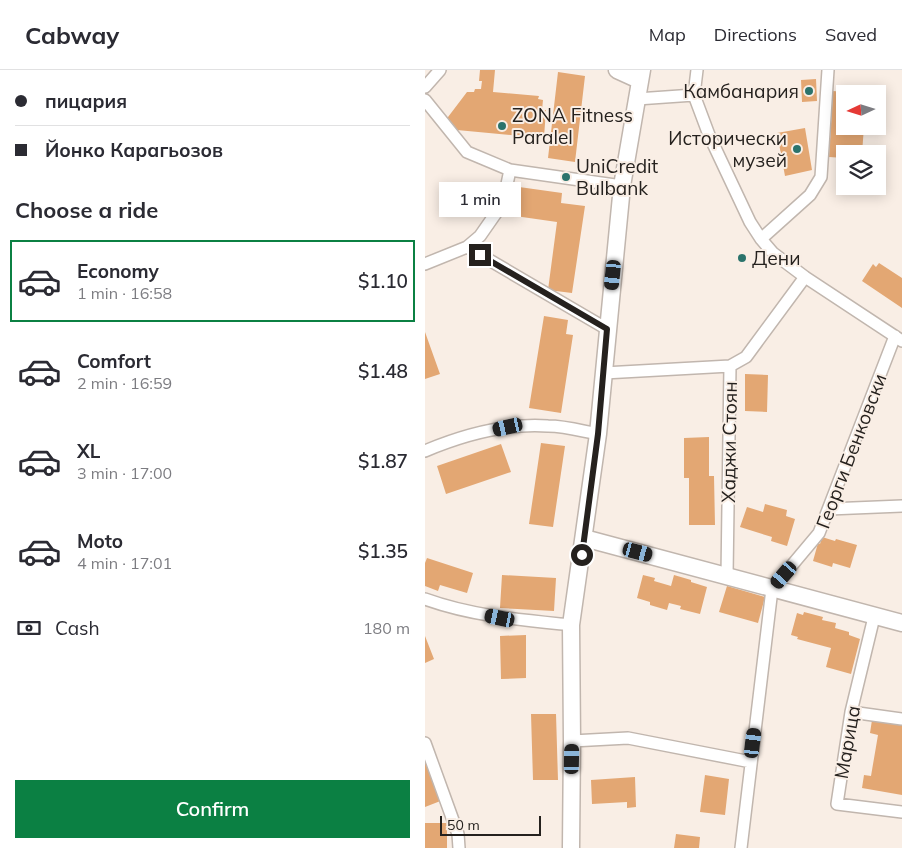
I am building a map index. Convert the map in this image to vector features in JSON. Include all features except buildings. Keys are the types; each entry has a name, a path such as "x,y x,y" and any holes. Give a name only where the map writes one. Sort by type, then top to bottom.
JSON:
{"street":[{"path":"425,88 440,70"},
{"path":"571,848 571,625 598,434 622,186 641,75 617,70"},
{"path":"697,70 694,95 709,134 741,205 761,239 773,253 805,277 899,339"},
{"path":"761,239 810,195 821,177 828,70"},
{"path":"637,99 694,95"},
{"path":"425,100 467,152 510,170 622,186"},
{"path":"425,264 467,247 480,236 503,203 510,170"},
{"path":"467,247 607,329"},
{"name":"Хаджи Стоян","path":"727,576 731,366 746,357 805,277"},
{"name":"Георги Бенковски","path":"772,589 819,533 899,339"},
{"path":"604,373 731,366"},
{"path":"425,451 447,442 508,427 549,426 598,434"},
{"path":"829,509 902,506"},
{"path":"584,538 902,623"},
{"path":"741,848 772,589"},
{"path":"425,599 444,606 500,618 571,625"},
{"name":"Марица","path":"874,617 851,712 837,804 902,812"},
{"path":"851,712 902,719"},
{"path":"572,741 628,738 751,762"},
{"path":"425,743 459,834 459,848"}],"place":[{"name":"Камбанария","path":"809,91"},
{"name":"ZONA Fitness Paralel","path":"502,126"},
{"name":"Исторически музей","path":"797,149"},
{"name":"UniCredit Bulbank","path":"566,177"},
{"name":"Дени","path":"742,258"}],"route":[{"path":"480,255 607,329 598,434 582,555"}]}
